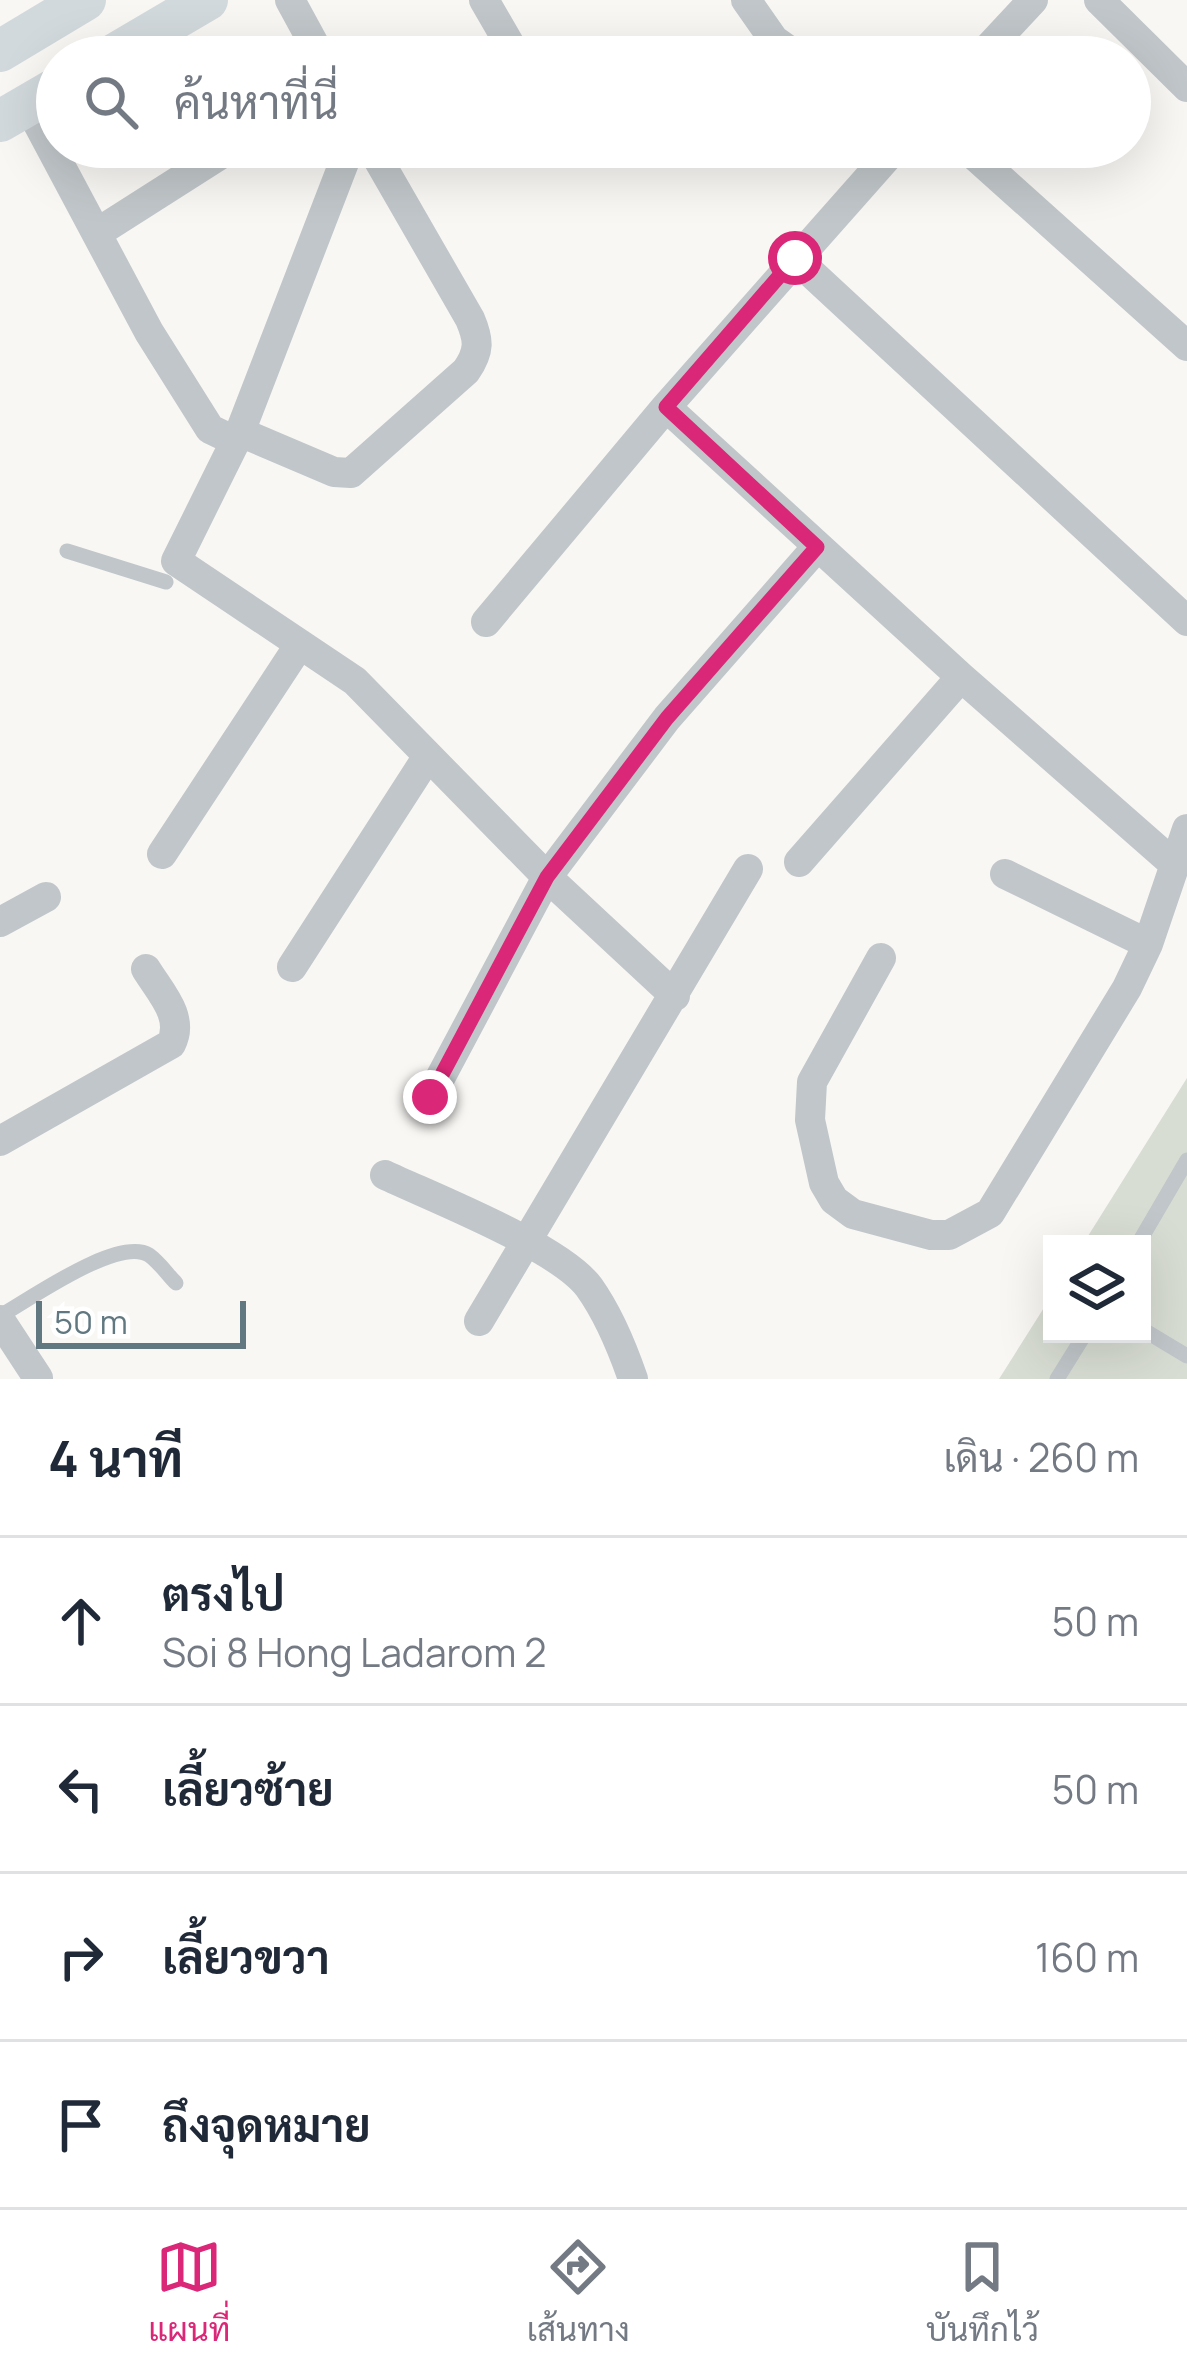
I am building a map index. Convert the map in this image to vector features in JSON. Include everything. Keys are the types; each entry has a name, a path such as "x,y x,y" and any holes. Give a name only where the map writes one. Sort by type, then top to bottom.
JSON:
{"main road":[{"path":"0,51 85,0"},
{"path":"146,36 207,0"}],"street":[{"path":"290,0 310,36"},
{"path":"484,0 505,36"},
{"path":"746,0 771,36"},
{"path":"1000,36 1033,0"},
{"path":"1099,0 1135,36"},
{"path":"1151,51 1187,87"},
{"path":"62,168 148,332 210,429 334,472 351,473 466,371 475,358 478,338 383,168"},
{"path":"97,233 199,168"},
{"path":"342,168 236,436 176,561 355,681 547,877 675,996"},
{"path":"486,622 666,407 877,168"},
{"path":"989,168 1184,336"},
{"path":"795,258 1187,621"},
{"path":"666,407 1174,864"},
{"path":"430,1097 547,877 667,718 817,547"},
{"path":"162,854 300,644"},
{"path":"799,862 961,677"},
{"path":"292,967 428,756"},
{"path":"881,958 812,1082 808,1099 818,1157 834,1200 853,1214 931,1235 949,1234 990,1213 1126,988 1148,944 1187,829"},
{"path":"479,1321 748,869"},
{"path":"1005,874 1148,944"},
{"path":"0,922 46,897"},
{"path":"0,1141 171,1044 177,1032 176,1018 146,969"},
{"path":"386,1175 526,1241 586,1283 616,1333 634,1379"},
{"path":"0,1318 38,1378"}],"lane":[{"path":"67,550 166,582"},
{"path":"1143,1235 1187,1160"},
{"path":"0,1318 97,1261 134,1251 148,1255 176,1283"},
{"path":"1151,1334 1187,1356"},
{"path":"1057,1379 1079,1343"}],"shaded area":[{"path":"1187,1078 1187,1379 999,1379 1043,1309 1043,1343 1151,1343 1151,1235 1089,1235"}],"route":[{"path":"430,1097 547,877 667,718 817,547 666,407 795,258"}]}
